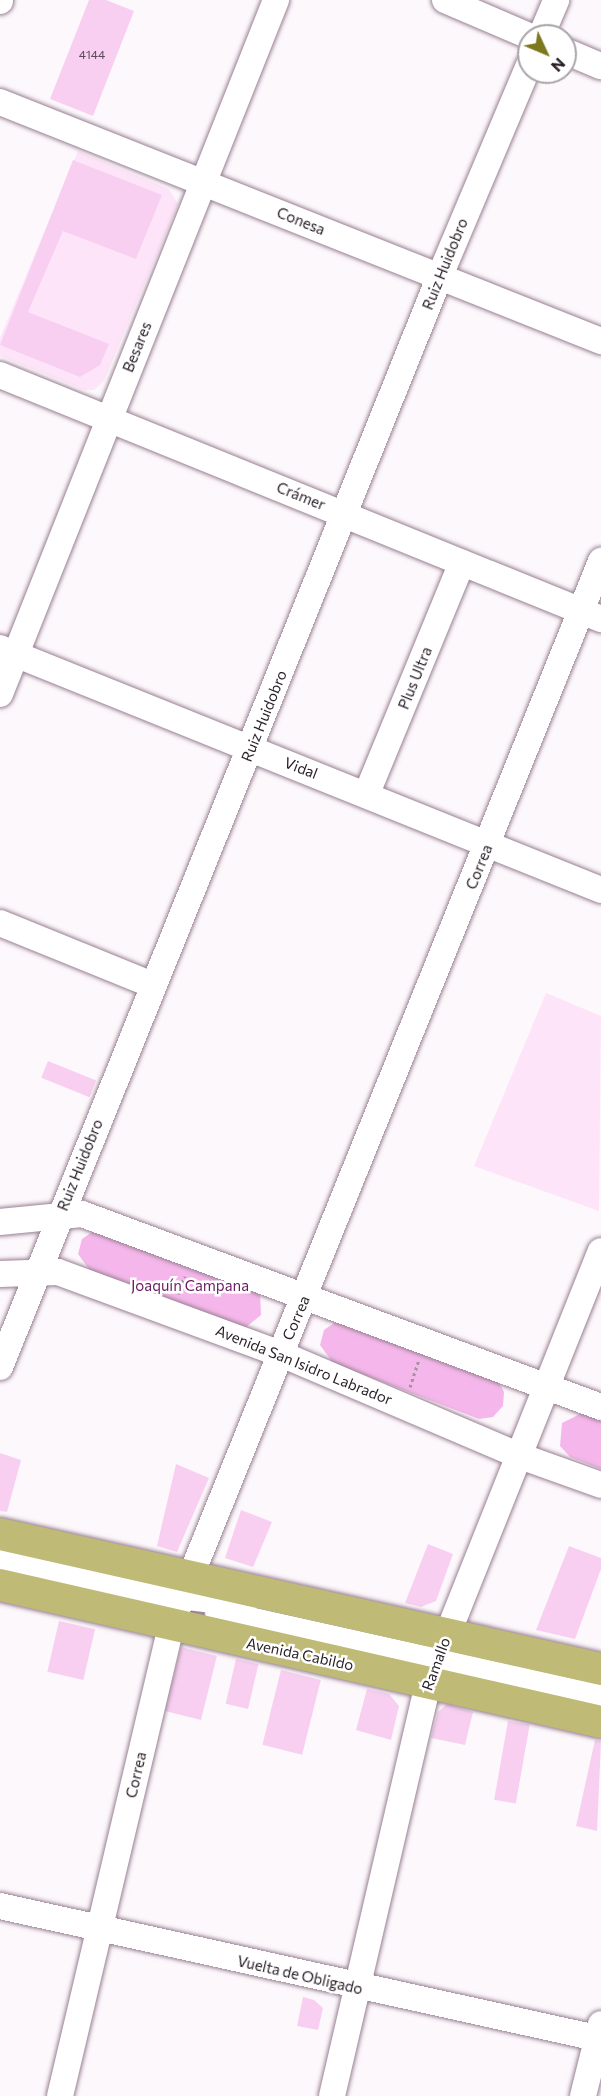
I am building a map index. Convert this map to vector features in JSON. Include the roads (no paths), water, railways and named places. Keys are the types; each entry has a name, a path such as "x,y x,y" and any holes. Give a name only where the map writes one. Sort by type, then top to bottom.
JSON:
{"main road":[{"name":"Avenida Cabildo","path":"0,1534 181,1601 438,1656 601,1669"},
{"name":"Avenida Cabildo","path":"0,1585 181,1601 438,1656 601,1722"}],"street":[{"name":"Besares","path":"0,694 8,651 108,418 276,0"},
{"path":"445,0 517,31"},
{"path":"546,24 556,0"},
{"path":"577,56 601,66"},
{"name":"Ruiz Huidobro","path":"0,1367 153,985 252,748 439,278 521,84"},
{"name":"Conesa","path":"0,102 205,181 439,278 601,341"},
{"name":"Crámer","path":"0,375 591,615"},
{"name":"Correa","path":"60,2096 181,1601 489,845 591,615 601,561"},
{"name":"Plus Ultra","path":"367,794 462,563"},
{"name":"Vidal","path":"8,651 601,890"},
{"path":"0,923 153,985"},
{"path":"0,1222 82,1214 601,1407"},
{"name":"Ramallo","path":"332,2096 438,1656 601,1251"},
{"name":"Avenida San Isidro Labrador","path":"0,1274 58,1272 280,1354 520,1456 601,1485"},
{"path":"0,1557 181,1601"},
{"path":"0,1572 181,1601"},
{"path":"438,1656 601,1683"},
{"path":"438,1656 601,1698"},
{"name":"Vuelta de Obligado","path":"0,1906 357,1988 600,2034"},
{"path":"583,2096 600,2034"}],"park label":[{"name":"Joaquín Campana","path":"190,1286"}]}
